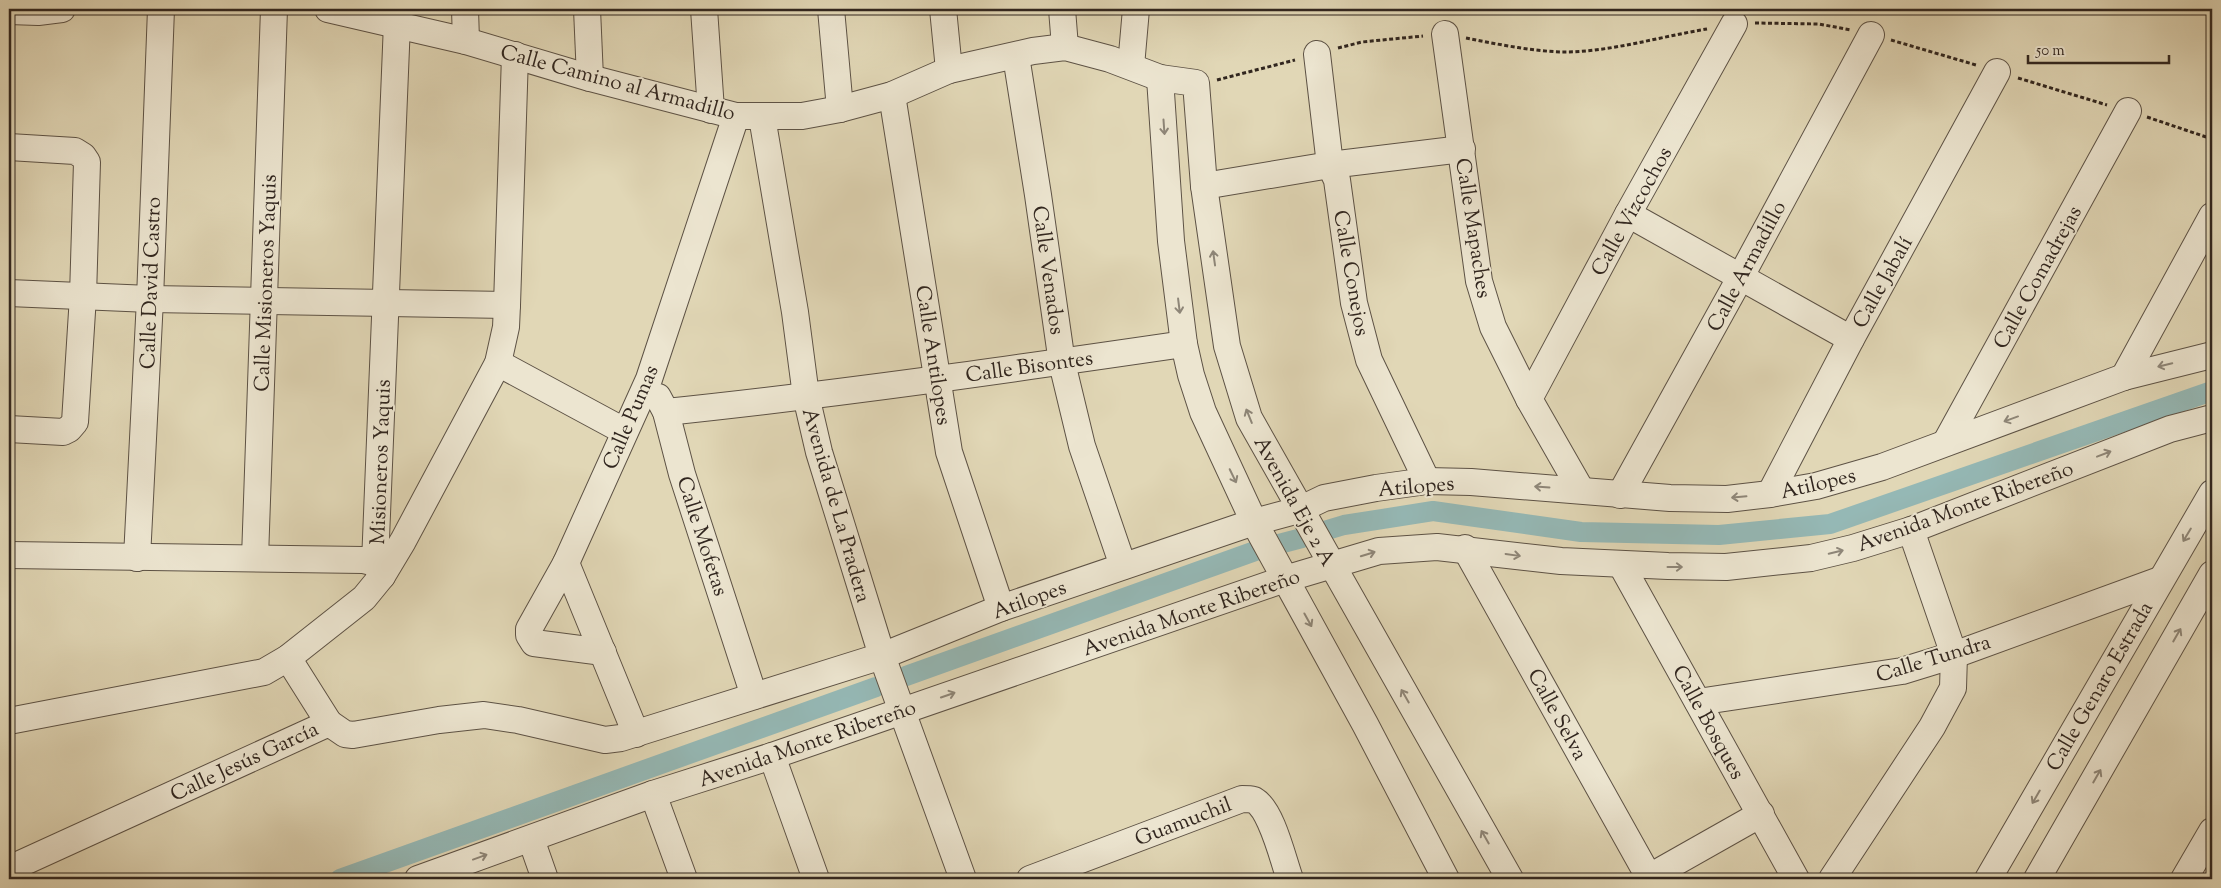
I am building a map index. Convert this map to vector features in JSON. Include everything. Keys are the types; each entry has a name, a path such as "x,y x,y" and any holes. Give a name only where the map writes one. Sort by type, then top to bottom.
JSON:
{"street":[{"path":"9,11 38,12 62,9"},
{"name":"Calle David Castro","path":"137,558 150,299 160,9"},
{"name":"Calle Misioneros Yaquis","path":"255,558 274,9"},
{"path":"465,9 466,41"},
{"path":"587,9 590,78"},
{"path":"704,9 711,110"},
{"path":"831,9 840,110"},
{"path":"943,9 949,70"},
{"path":"1062,9 1065,48"},
{"path":"1131,66 1136,9"},
{"name":"Calle Camino al Armadillo","path":"338,10 466,41 590,78 736,116 802,116 840,110 892,95 949,70 1033,51 1065,48 1131,66 1160,78 1196,83"},
{"name":"Misioneros Yaquis","path":"379,570 386,303 397,23"},
{"name":"Calle Vizcochos","path":"1529,399 1628,214 1734,24"},
{"name":"Calle Mapaches","path":"1445,34 1479,282 1493,327 1529,399 1581,490"},
{"name":"Calle Armadillo","path":"1620,495 1740,278 1870,35"},
{"name":"Calle Conejos","path":"1318,54 1330,165 1337,180 1354,302 1368,360 1427,482"},
{"path":"9,721 254,675 274,668 364,598 379,570 403,541 498,363 506,327 508,305 515,55"},
{"name":"Calle Venados","path":"1016,56 1062,363 1082,446 1122,566"},
{"name":"Calle Jabalí","path":"1770,494 1850,339 1997,72"},
{"name":"Avenida Eje 2 A","path":"1160,78 1171,241 1184,344 1191,375 1203,412 1254,522 1365,724 1442,878"},
{"name":"Avenida Eje 2 A","path":"1196,83 1204,186 1227,346 1248,418 1510,879"},
{"name":"Calle Antilopes","path":"892,95 949,452 1001,608"},
{"name":"Calle Comadrejas","path":"1946,442 2128,111"},
{"name":"Calle Pumas","path":"603,652 534,643 529,634 529,629 566,563 649,379 736,116"},
{"name":"Avenida de La Pradera","path":"762,117 795,312 806,396 819,452 882,656 963,879"},
{"path":"9,147 75,151 83,156 87,162 83,296 75,422 69,429 63,432 9,429"},
{"path":"1204,186 1330,165 1462,149"},
{"path":"1628,214 1850,339"},
{"path":"2124,377 2212,216"},
{"path":"9,293 150,299 508,305"},
{"name":"Calle Bisontes","path":"666,412 1062,363 1184,344"},
{"name":"Atilopes","path":"636,734 882,656 1001,608 1254,522 1299,510 1324,498 1376,488 1427,482 1471,482 1670,498 1727,498 1770,494 1816,486 1882,467 2124,377 2212,355"},
{"path":"498,363 624,431"},
{"name":"Calle Mofetas","path":"649,379 666,412 682,474 754,696"},
{"name":"Avenida Monte Ribereño","path":"418,879 653,794 772,756 1285,579 1378,551 1437,547 1465,548 1561,561 1622,566 1726,567 1811,558 1853,548 1911,530 2170,429 2212,418"},
{"name":"Calle Genaro Estrada","path":"1988,879 2212,493"},
{"path":"1832,879 1932,727 1948,699 1954,682 1954,655 1911,530"},
{"name":"Calle Selva","path":"1465,548 1649,879"},
{"name":"Misioneros Yaquis","path":"9,555 363,560 379,570"},
{"path":"566,563 636,734"},
{"name":"Calle Bosques","path":"1622,566 1796,879"},
{"name":"Calle Genaro Estrada","path":"2037,879 2204,606 2212,574"},
{"name":"Calle Tundra","path":"1698,702 1877,676 1954,655 2160,580"},
{"path":"288,658 329,722"},
{"name":"Calle Jesús García","path":"9,869 329,722 345,734 353,735 439,720 484,715 518,720 605,740 636,734"},
{"path":"772,756 816,879"},
{"path":"653,794 684,879"},
{"name":"Guamuchil","path":"1030,879 1242,799 1252,799 1260,804 1268,817 1290,879"},
{"path":"1649,879 1761,814"},
{"path":"2184,879 2212,831"},
{"path":"531,839 545,879"}],"waterway":[{"path":"1324,531 1344,525 1433,511 1581,532 1719,535 1830,524 2212,391"},
{"path":"1279,544 1302,538"},
{"path":"906,676 1258,550"},
{"path":"340,879 876,687"}]}
